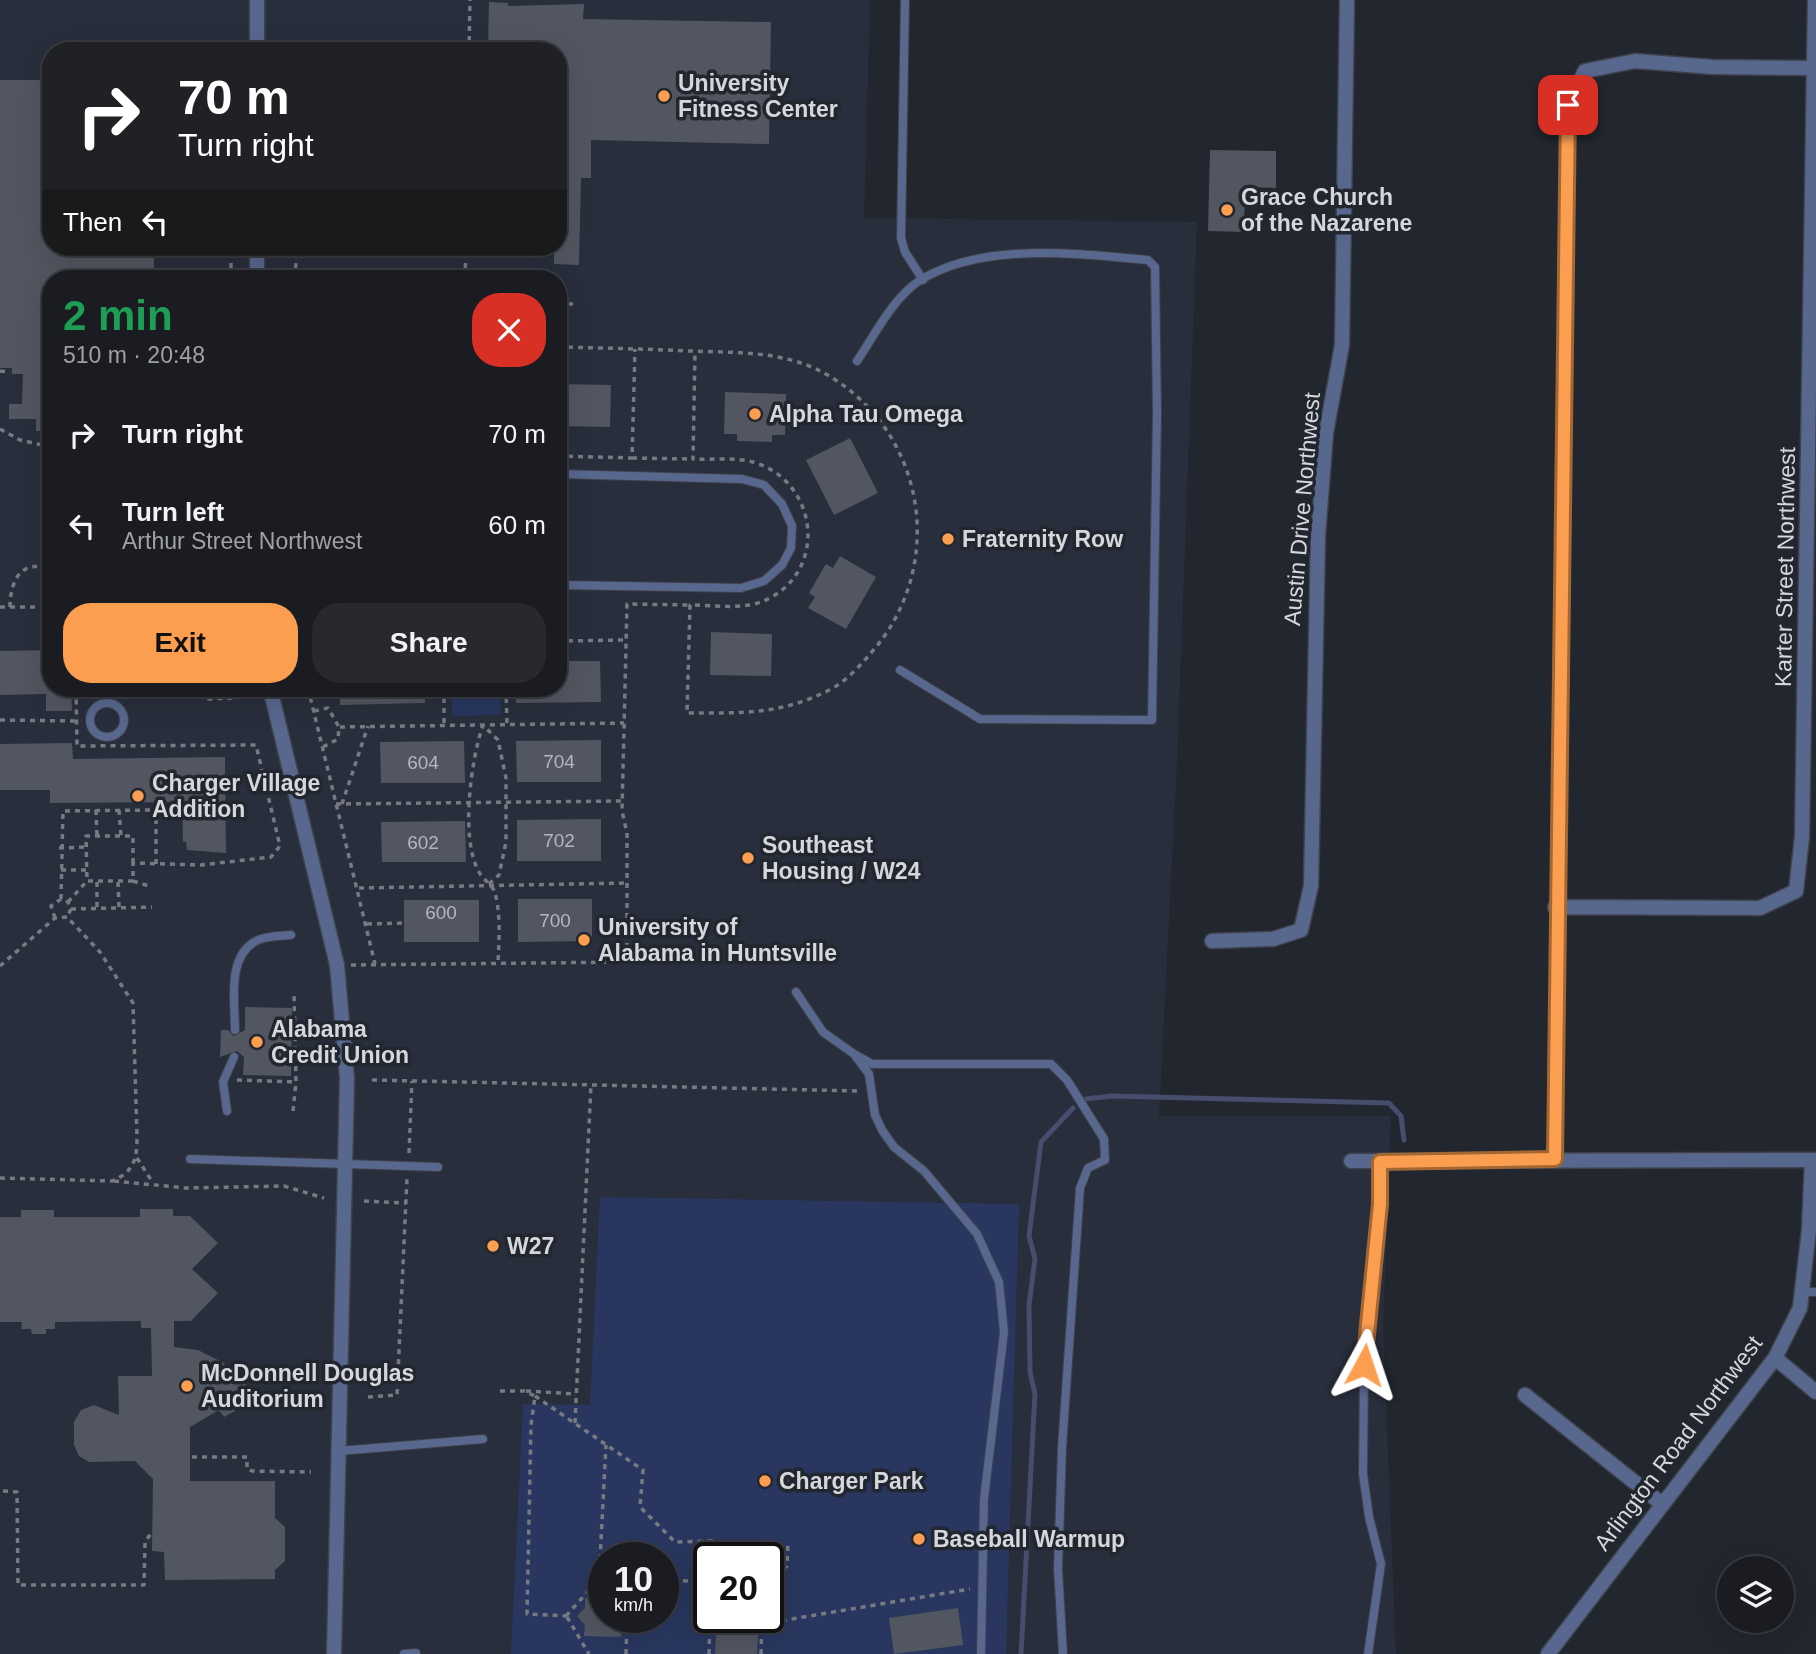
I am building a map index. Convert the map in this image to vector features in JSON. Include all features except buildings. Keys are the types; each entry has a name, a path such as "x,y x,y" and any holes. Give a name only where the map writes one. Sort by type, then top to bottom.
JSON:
{"street":[{"path":"257,0 257,42"},
{"name":"Austin Drive Northwest","path":"1212,941 1273,940 1301,930 1311,886 1318,536 1326,433 1342,345 1347,0"},
{"name":"Karter Street Northwest","path":"1555,907 1760,908 1796,891 1802,824 1815,0"},
{"path":"1555,1159 1555,907 1568,105 1585,71 1635,61 1713,67 1814,68"},
{"path":"272,697 337,965 348,1078 334,1654"},
{"path":"1351,1161 1814,1160"},
{"name":"Arlington Road Northwest","path":"1548,1654 1775,1358 1809,1292 1809,1230 1814,1160"},
{"path":"1775,1358 1816,1392"},
{"path":"1525,1395 1662,1504"}],"lane":[{"path":"905,0 901,238 905,252 923,280"},
{"path":"857,362 896,306 923,280 950,266 985,257 1081,254 1148,260 1156,267 1152,720 980,719 900,670"},
{"path":"567,474 742,479 764,485 782,504 792,526 791,548 782,565 764,581 741,588 567,585"},
{"path":"110,702 120,708 125,718 118,734 106,737 95,733 89,723 91,712 99,704 110,702"},
{"path":"235,1030 236,965 247,948 260,939 291,935"},
{"path":"796,992 823,1032 872,1064 1051,1064 1067,1080 1104,1139 1105,1160 1088,1168 1080,1188 1062,1448 1058,1569 1063,1654"},
{"path":"855,1054 869,1074 875,1115 882,1130 894,1147 924,1171 977,1234 999,1282 1004,1332 984,1499 981,1654"},
{"path":"227,1111 223,1082 234,1057"},
{"path":"190,1159 438,1167"},
{"path":"1368,1654 1381,1564 1369,1517 1363,1474 1364,1365 1380,1204 1380,1162"},
{"path":"339,1451 483,1439"},
{"path":"404,1654 416,1653"}],"path":[{"path":"469,42 470,0"},
{"path":"567,304 575,304"},
{"path":"567,347 665,350"},
{"path":"632,458 635,349"},
{"path":"0,371 9,372"},
{"path":"0,429 19,440 42,445"},
{"path":"567,456 693,459"},
{"path":"10,607 10,589 23,570 33,566 42,568"},
{"path":"337,965 627,962 627,833 622,801 627,604 690,605"},
{"path":"0,607 42,607"},
{"path":"567,641 626,640"},
{"path":"76,697 77,746 256,745 280,846 271,857 201,865 156,866 133,863"},
{"path":"202,697 237,697"},
{"path":"310,697 339,804 375,964"},
{"path":"444,697 444,725"},
{"path":"506,697 507,724"},
{"path":"314,711 328,708 339,727 338,739 323,747"},
{"path":"0,720 76,720"},
{"path":"339,727 624,723"},
{"path":"484,724 498,740 506,778 506,842 499,875 489,884"},
{"path":"484,724 475,749 470,802 471,839 478,872 495,890 499,919 498,963"},
{"path":"339,804 369,726"},
{"path":"339,804 622,801"},
{"path":"96,810 97,836"},
{"path":"119,810 121,836"},
{"path":"61,900 63,811 156,810 156,866"},
{"path":"68,902 87,881 86,836 133,836 133,881"},
{"path":"61,848 86,847"},
{"path":"60,870 87,870"},
{"path":"87,881 133,881 152,887"},
{"path":"97,881 97,908"},
{"path":"118,881 119,908"},
{"path":"359,888 627,883"},
{"path":"55,918 51,906 61,900 68,902"},
{"path":"67,917 71,909 68,902"},
{"path":"71,909 152,907"},
{"path":"0,967 55,918 67,917"},
{"path":"67,917 100,952 133,1003 138,1158 154,1184"},
{"path":"367,924 404,923"},
{"path":"293,1111 296,1082 294,992"},
{"path":"237,1080 296,1082"},
{"path":"372,1080 872,1091"},
{"path":"368,1397 397,1395 412,1081"},
{"path":"575,1423 590,1084"},
{"path":"112,1181 125,1175 138,1158"},
{"path":"1,1177 112,1181 186,1188 284,1186 324,1198"},
{"path":"364,1201 406,1203"},
{"path":"499,1391 576,1394"},
{"path":"524,1391 643,1470 640,1507 675,1542 712,1542"},
{"path":"535,1396 531,1425 527,1614 566,1616 588,1593"},
{"path":"602,1542 606,1444"},
{"path":"192,1457 247,1457 247,1469 252,1471 311,1472"},
{"path":"4,1491 18,1492 19,1585 144,1585 145,1542 152,1532"},
{"path":"784,1569 787,1566 788,1543"},
{"path":"784,1620 981,1587"},
{"path":"566,1616 589,1654"},
{"path":"626,1654 627,1633"},
{"path":"709,1654 710,1633"},
{"path":"761,1654 762,1633"}],"shaded area":[{"name":"University of Alabama in Huntsville","path":"0,0 870,0 864,218 1197,222 1177,763 1159,1116 1391,1116 1383,1326 1396,1654 0,1654"},
{"path":"452,697 500,697 501,715 452,716"},
{"name":"Charger Park","path":"600,1197 1019,1204 1006,1654 511,1654 523,1404 590,1405"}],"waterway":[{"path":"1086,1099 1111,1096 1389,1103 1401,1116 1404,1140"},
{"path":"1021,1654 1035,1394 1030,1372 1029,1305 1035,1259 1029,1236 1041,1142 1073,1108"}],"place":[{"name":"University Fitness Center","path":"664,96"},
{"name":"Grace Church of the Nazarene","path":"1227,210"},
{"name":"Alpha Tau Omega","path":"755,414"},
{"name":"Fraternity Row","path":"948,539"},
{"name":"Charger Village Addition","path":"138,796"},
{"name":"Southeast Housing / W24","path":"748,858"},
{"name":"University of Alabama in Huntsville","path":"584,940"},
{"name":"Alabama Credit Union","path":"257,1042"},
{"name":"W27","path":"493,1246"},
{"name":"McDonnell Douglas Auditorium","path":"187,1386"},
{"name":"Charger Park","path":"765,1481"},
{"name":"Baseball Warmup","path":"919,1539"}],"route":[{"path":"1364,1365 1380,1204 1380,1162 1555,1159 1555,907 1568,105"}]}
